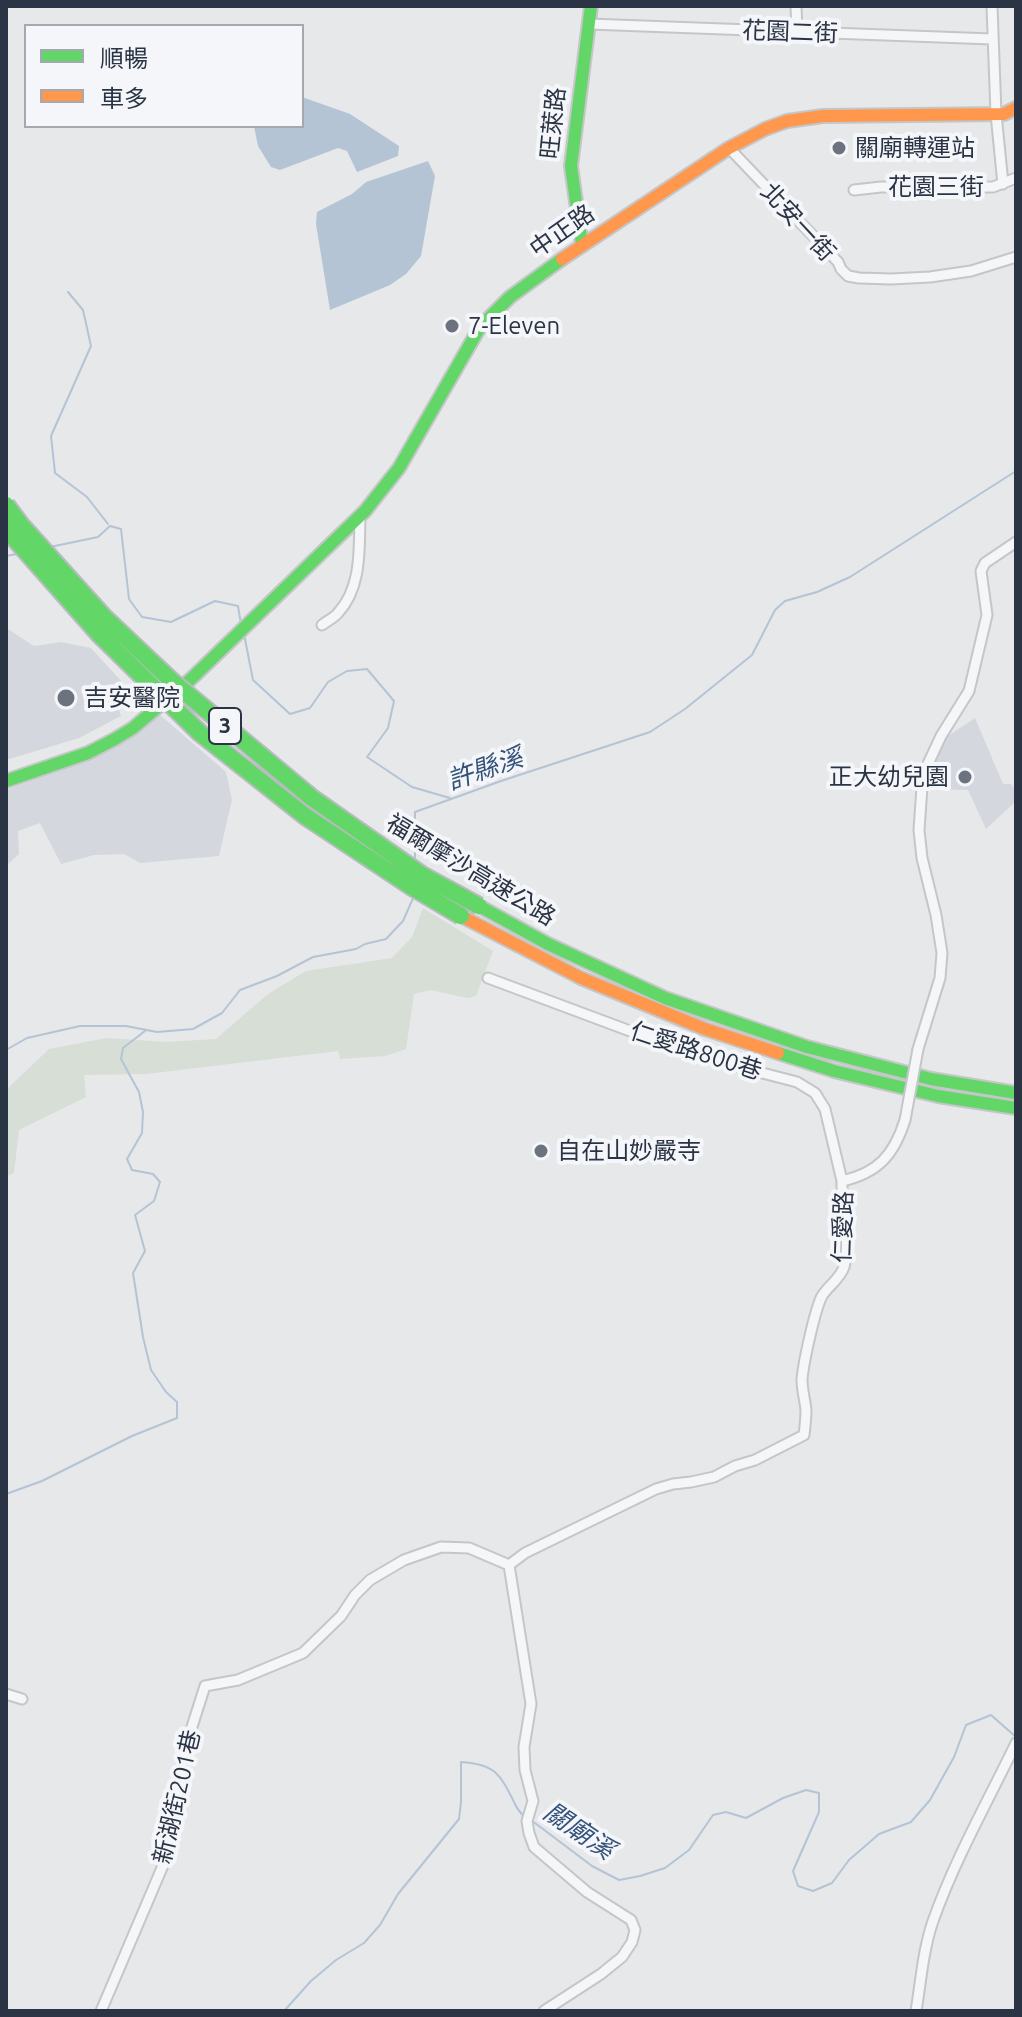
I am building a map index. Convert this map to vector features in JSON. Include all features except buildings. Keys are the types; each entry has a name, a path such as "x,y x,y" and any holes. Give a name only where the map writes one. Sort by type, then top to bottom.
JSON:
{"main road":[{"name":"旺萊路","path":"582,245 571,166 591,6"},
{"name":"中正路","path":"6,781 88,753 115,739 156,710 206,665 360,516 388,484 480,327 510,297 582,245 729,148 765,129 805,117 1004,114 1016,108"},
{"name":"福爾摩沙高速公路","path":"6,505 104,617 174,683 312,798 422,875 548,944 665,998 807,1047 931,1079 1016,1093"},
{"name":"福爾摩沙高速公路","path":"6,529 99,634 200,733 305,816 461,916 581,978 705,1029 834,1071 938,1096 1016,1108"}],"street":[{"path":"796,6 797,32"},
{"path":"992,6 996,114 1003,184"},
{"name":"花園二街","path":"589,24 992,39"},
{"name":"北安一街","path":"729,148 848,276 891,279 946,275 1016,257"},
{"name":"花園三街","path":"854,190 881,187 993,187 1016,178"},
{"path":"322,625 338,614 351,593 358,573 360,516"},
{"name":"仁愛路","path":"509,1565 525,1553 656,1489 714,1477 804,1435 806,1411 802,1376 807,1349 822,1297 844,1268 842,1181 857,1178 871,1170 886,1159 899,1141 918,1049 940,978 942,953 919,830 922,787 927,766 941,736 969,691 987,615 981,571 985,563 1016,542"},
{"name":"仁愛路800巷","path":"488,978 697,1056 797,1082 815,1093 825,1109 842,1181"},
{"name":"新湖街201巷","path":"101,2011 170,1849 174,1793 205,1686 238,1680 303,1653 341,1616 370,1580 404,1560 441,1547 469,1548 509,1565"},
{"path":"509,1565 531,1704 524,1747 525,1770 533,1801 527,1821 534,1847 587,1892 631,1920 635,1930 632,1942 622,1957 544,2011"},
{"path":"6,1694 22,1699"},
{"path":"916,2011 927,1943 949,1881 1016,1743"}],"shaded area":[{"name":"吉安醫院","path":"6,628 34,646 61,642 91,648 133,694 117,703 121,716 79,738 6,760"},
{"path":"160,715 226,772 232,800 219,856 140,863 124,854 94,855 61,864 40,823 18,831 19,854 6,866 6,790 92,759"},
{"name":"正大幼兒園","path":"975,718 1003,784 1011,784 1016,790 1016,801 986,829 968,790 928,789 942,740"},
{"path":"423,908 493,951 476,996 467,998 431,990 414,994 406,1049 385,1056 340,1059 338,1051 146,1074 84,1075 86,1097 19,1130 14,1173 6,1176 6,1090 49,1049 107,1038 166,1042 216,1039 268,994 306,971 392,958 412,937"}],"water":[{"path":"304,98 350,114 399,146 398,156 357,172 347,151 338,148 280,170 271,167 258,146 254,128 304,128"},
{"path":"428,161 435,176 421,256 406,274 390,285 330,310 316,224 317,212 352,194 366,182"}],"waterway":[{"path":"68,292 83,310 91,346 51,436 55,473 87,497 108,524"},
{"name":"許縣溪","path":"415,861 415,812 650,732 685,709 752,655 775,610 785,601 817,592 850,577 1016,471"},
{"path":"50,547 98,537 110,526 121,529 129,599 142,617 171,622 215,601 238,606 241,624"},
{"path":"6,556 17,554"},
{"path":"244,634 253,680 290,714 310,708 328,682 347,671 367,669 394,701 388,728 367,757 412,787 450,798"},
{"name":"許縣溪","path":"6,1050 27,1038 80,1026 126,1026 157,1032 193,1029 222,1013 240,990 277,976 313,957 356,949 386,939 403,921 414,896"},
{"path":"6,1494 42,1481 132,1436 177,1418 177,1402 151,1370 133,1273 145,1251 135,1215 154,1201 160,1182 153,1174 132,1170 127,1159 142,1133 143,1112 139,1092 121,1059 123,1048 145,1031"},
{"name":"關廟溪","path":"531,1820 592,1866 619,1880 665,1868 689,1850 713,1815 726,1812 746,1818 783,1798 806,1790 819,1793 819,1812 793,1871 798,1886 813,1891 832,1883 849,1860 879,1834 911,1822 930,1800 954,1757 966,1725 991,1715 1016,1737"},
{"name":"關廟溪","path":"284,2011 311,1981 336,1960 364,1943 380,1925 398,1894 459,1819 461,1762 482,1765 495,1772 525,1817"}],"traffic: fast":[{"path":"582,245 571,166 591,6"},
{"path":"6,781 88,753 115,739 133,728 191,679 365,511 399,468 480,327 510,297 562,259"},
{"path":"6,505 104,617 174,683 312,798 422,875 479,906"},
{"path":"6,529 99,634 200,733 305,816 461,916"},
{"path":"479,906 548,944 665,998 807,1047 931,1079 1016,1093"},
{"path":"778,1053 834,1071 938,1096 1016,1108"}],"traffic: slow":[{"path":"562,259 729,148 787,121 823,116 1004,114 1016,108"},
{"path":"461,916 581,978 705,1029 778,1053"}],"place":[{"name":"關廟轉運站","path":"839,148"},
{"name":"7-Eleven","path":"452,326"},
{"name":"吉安醫院","path":"66,698"},
{"name":"正大幼兒園","path":"965,777"},
{"name":"自在山妙嚴寺","path":"541,1151"}]}
